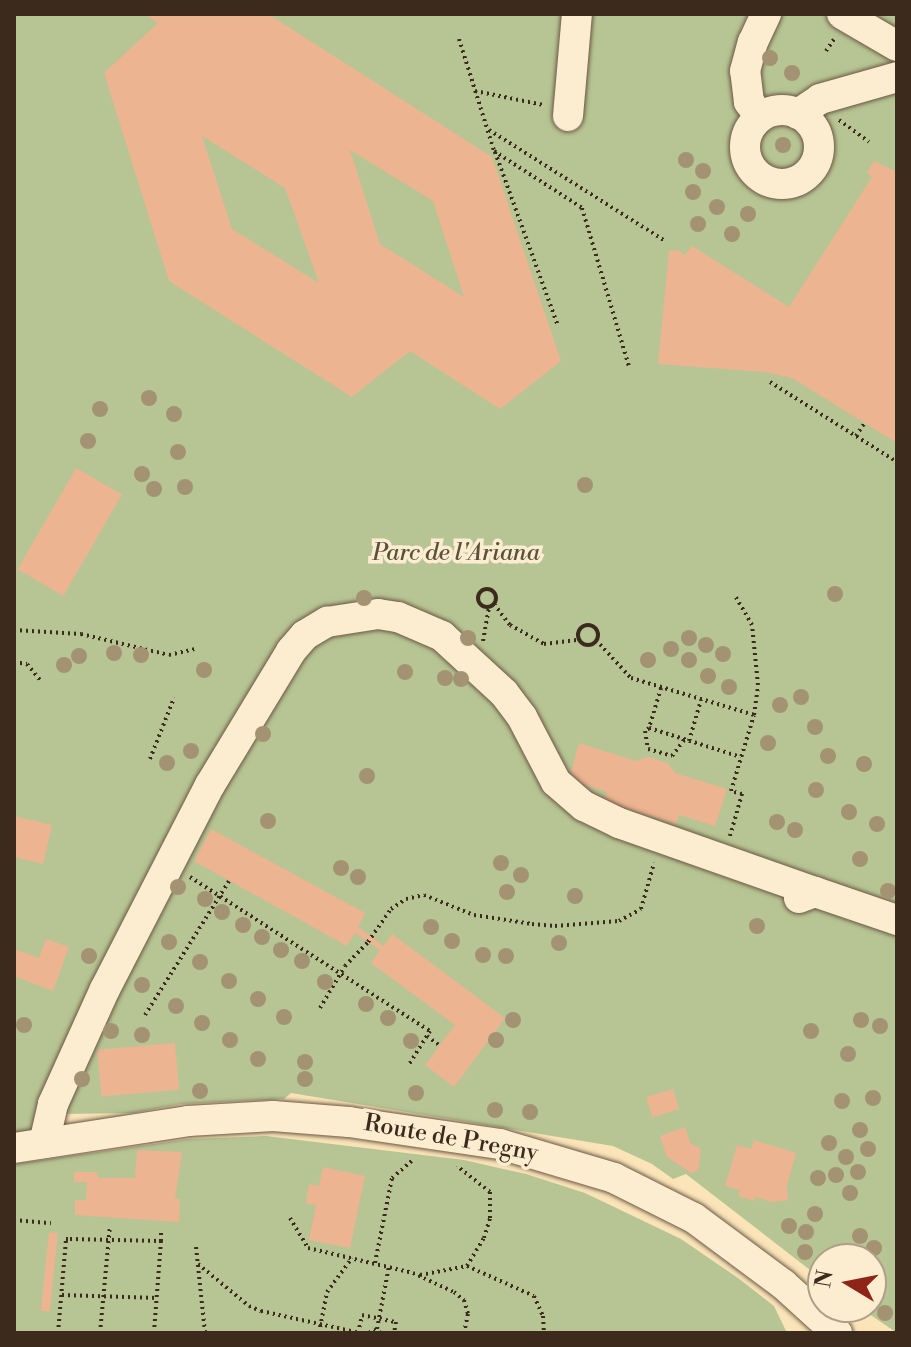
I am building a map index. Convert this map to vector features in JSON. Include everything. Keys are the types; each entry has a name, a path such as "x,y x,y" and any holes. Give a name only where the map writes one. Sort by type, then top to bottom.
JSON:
{"street":[{"path":"568,113 577,14"},
{"path":"760,117 749,102 745,71 753,42 766,14"},
{"path":"842,14 897,46"},
{"path":"803,118 830,95 897,77"},
{"path":"783,110 803,118 818,140 815,163 798,180 775,183 754,172 745,149 751,126 760,117 783,110"},
{"path":"44,1143 53,1104 80,1043 168,863 276,672 305,635 327,622 345,617 388,615 420,625 471,659 504,693 533,737 550,774 569,795 602,816 773,876 808,896 897,920"},
{"name":"Route de Pregny","path":"14,1148 196,1120 273,1116 349,1122 500,1144 614,1178 694,1218 783,1284 837,1333"}],"path":[{"path":"459,39 495,153 558,326"},
{"path":"475,91 568,113"},
{"path":"803,118 826,112 869,142"},
{"path":"487,128 665,241"},
{"path":"495,153 582,208 629,367"},
{"path":"770,382 897,462"},
{"path":"856,436 865,422"},
{"path":"471,659 482,644 492,606 496,598 492,590 480,591 478,603 492,606 510,625 544,644 579,640 587,645 596,640"},
{"path":"722,859 742,794 731,791 754,715 758,685 754,639 746,611 736,597"},
{"path":"579,640 578,630 590,624 597,631 596,640 631,678 754,715"},
{"path":"14,630 81,634 169,655 194,649"},
{"path":"14,662 27,664 40,680"},
{"path":"661,688 649,728 645,731 648,749 672,756 685,743 701,700"},
{"path":"150,759 174,698"},
{"path":"649,728 741,757"},
{"path":"657,760 659,752"},
{"path":"320,1008 340,973 368,942 391,909 406,899 424,895 474,915 532,924 591,925 634,915 641,909 661,838"},
{"path":"168,863 430,1031 408,1066"},
{"path":"145,1015 229,881"},
{"path":"427,1036 439,1045"},
{"path":"375,1263 392,1178 406,1162 420,1156"},
{"path":"446,1161 471,1174 490,1192 487,1228 467,1266"},
{"path":"290,1218 308,1248 420,1275 464,1300 468,1314 464,1333"},
{"path":"14,1220 51,1223"},
{"path":"100,1333 110,1226"},
{"path":"154,1333 161,1229"},
{"path":"58,1333 66,1239 161,1241"},
{"path":"196,1247 205,1333"},
{"path":"319,1333 327,1292 352,1258"},
{"path":"198,1264 249,1306 359,1333 362,1315 396,1322 394,1333"},
{"path":"369,1333 379,1331 389,1266"},
{"path":"420,1275 467,1266 534,1296 543,1316 544,1333"},
{"path":"62,1295 158,1298"}],"green space":[{"name":"Parc de l'Ariana","path":"14,14 897,14 897,1333 882,1323 887,1323 887,1243 807,1243 807,1268 686,1174 673,1179 652,1164 613,1146 291,1093 284,1099 181,1104 133,1113 63,1114 31,1135 14,1138"},
{"path":"266,1136 464,1160 526,1174 585,1193 681,1239 738,1278 774,1306 787,1333 14,1333 14,1164 189,1139"}],"building":[{"path":"145,14 268,14 492,157 561,361 500,409 410,351 352,397 169,281 104,73 158,23","holes":["202,136 285,188 319,283 232,229","350,150 433,201 464,297 380,244"]},
{"path":"874,161 897,172 897,443 792,378 765,372 658,364 669,251 678,250 685,255 692,246 789,307 872,177 867,173"},
{"path":"76,468 122,494 63,596 18,569"},
{"path":"579,743 636,761 648,757 668,763 675,773 727,789 715,826 679,815 676,824 603,802 607,792 569,780"},
{"path":"14,816 52,825 43,864 14,857"},
{"path":"211,829 365,913 358,927 384,946 392,934 505,1018 454,1087 425,1065 455,1025 371,963 380,950 355,933 347,946 194,861"},
{"path":"46,939 69,947 53,991 14,976 14,949 39,958"},
{"path":"175,1043 179,1090 101,1097 97,1050"},
{"path":"673,1089 679,1109 652,1117 646,1097"},
{"path":"685,1127 690,1143 701,1149 698,1171 691,1173 667,1157 660,1136"},
{"path":"754,1140 796,1153 787,1185 788,1200 772,1202 755,1197 754,1201 738,1196 740,1190 725,1186 737,1145 751,1149"},
{"path":"137,1150 182,1152 175,1199 180,1199 179,1222 75,1215 75,1200 86,1200 87,1182 74,1182 74,1172 97,1172 98,1178 135,1178"},
{"path":"323,1167 365,1176 350,1248 309,1240 316,1205 306,1203 309,1184 319,1186"},
{"path":"49,1232 58,1233 50,1312 41,1311"}]}
